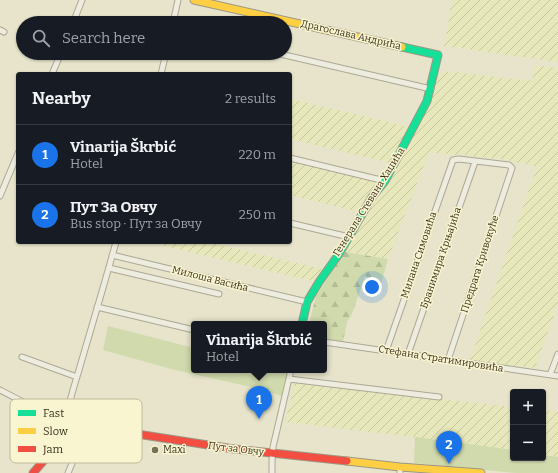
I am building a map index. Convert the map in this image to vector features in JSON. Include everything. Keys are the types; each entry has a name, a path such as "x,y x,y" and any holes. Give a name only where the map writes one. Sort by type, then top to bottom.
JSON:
{"street":[{"path":"76,16 82,0"},
{"path":"175,16 178,0"},
{"name":"Драгослава Андрића","path":"194,0 265,16"},
{"name":"Драгослава Андрића","path":"292,22 438,55"},
{"name":"Генерала Стевана Хаџића","path":"303,321 307,302 349,237 372,197 385,181 427,101 438,55"},
{"path":"292,57 431,89"},
{"path":"53,72 58,60"},
{"path":"161,72 164,60"},
{"path":"0,196 16,158"},
{"path":"292,158 385,181"},
{"name":"Милана Симовића","path":"386,351 452,160 459,159 475,162"},
{"name":"Предрага Кривокуће","path":"448,360 512,168 509,165 475,162"},
{"name":"Бранимира Крњајића","path":"408,354 475,162"},
{"path":"292,223 349,237"},
{"path":"72,399 115,244"},
{"name":"Милоша Васића","path":"112,255 307,302"},
{"path":"109,268 219,294"},
{"path":"97,307 191,329"},
{"name":"Стефана Стратимировића","path":"327,342 558,376"},
{"path":"550,375 558,354"},
{"path":"22,357 77,377"},
{"path":"272,473 272,453 290,373"},
{"path":"289,379 439,397"},
{"path":"0,390 17,399"},
{"name":"Пут за Овчу","path":"142,434 219,447 400,470 481,473"},
{"name":"Пут за Овчу","path":"33,473 42,463"},
{"path":"68,473 72,463"}],"green space":[{"path":"452,0 558,0 558,62 444,46"},
{"path":"535,65 558,68 558,304 535,368 470,360 537,166 512,162 509,160 429,152 388,259 345,252 365,215 388,181 431,97 437,78 441,72 454,72 532,81"},
{"path":"292,99 409,127 390,163 292,139"},
{"path":"292,160 380,181 359,212 292,195"},
{"path":"156,244 216,244 325,270 317,282"},
{"path":"345,252 388,259 381,284 365,276 352,314 347,322 343,342 327,339 327,321 310,321 316,296"},
{"path":"108,326 191,347 191,373 288,373 282,396 251,387 175,370 103,350"},
{"path":"295,383 510,407 510,450 415,437 285,422"},
{"path":"546,410 558,412 558,457 546,455"},
{"path":"415,437 510,450 510,461 546,461 546,455 558,457 558,473 516,473 414,463"}],"traffic: fast":[{"path":"303,321 307,302 339,254 372,197 385,181 427,101 438,55 402,47"}],"traffic: slow":[{"path":"194,0 265,16"},
{"path":"292,22 402,47"},
{"path":"347,461 400,467 481,473"}],"traffic: jam":[{"path":"142,435 234,449 347,461"},
{"path":"33,473 42,463"}],"place":[{"name":"Vinarija Škrbić","path":"259,419"},
{"name":"Maxi","path":"155,450"},
{"name":"Пут За Овчу","path":"449,464"}]}
